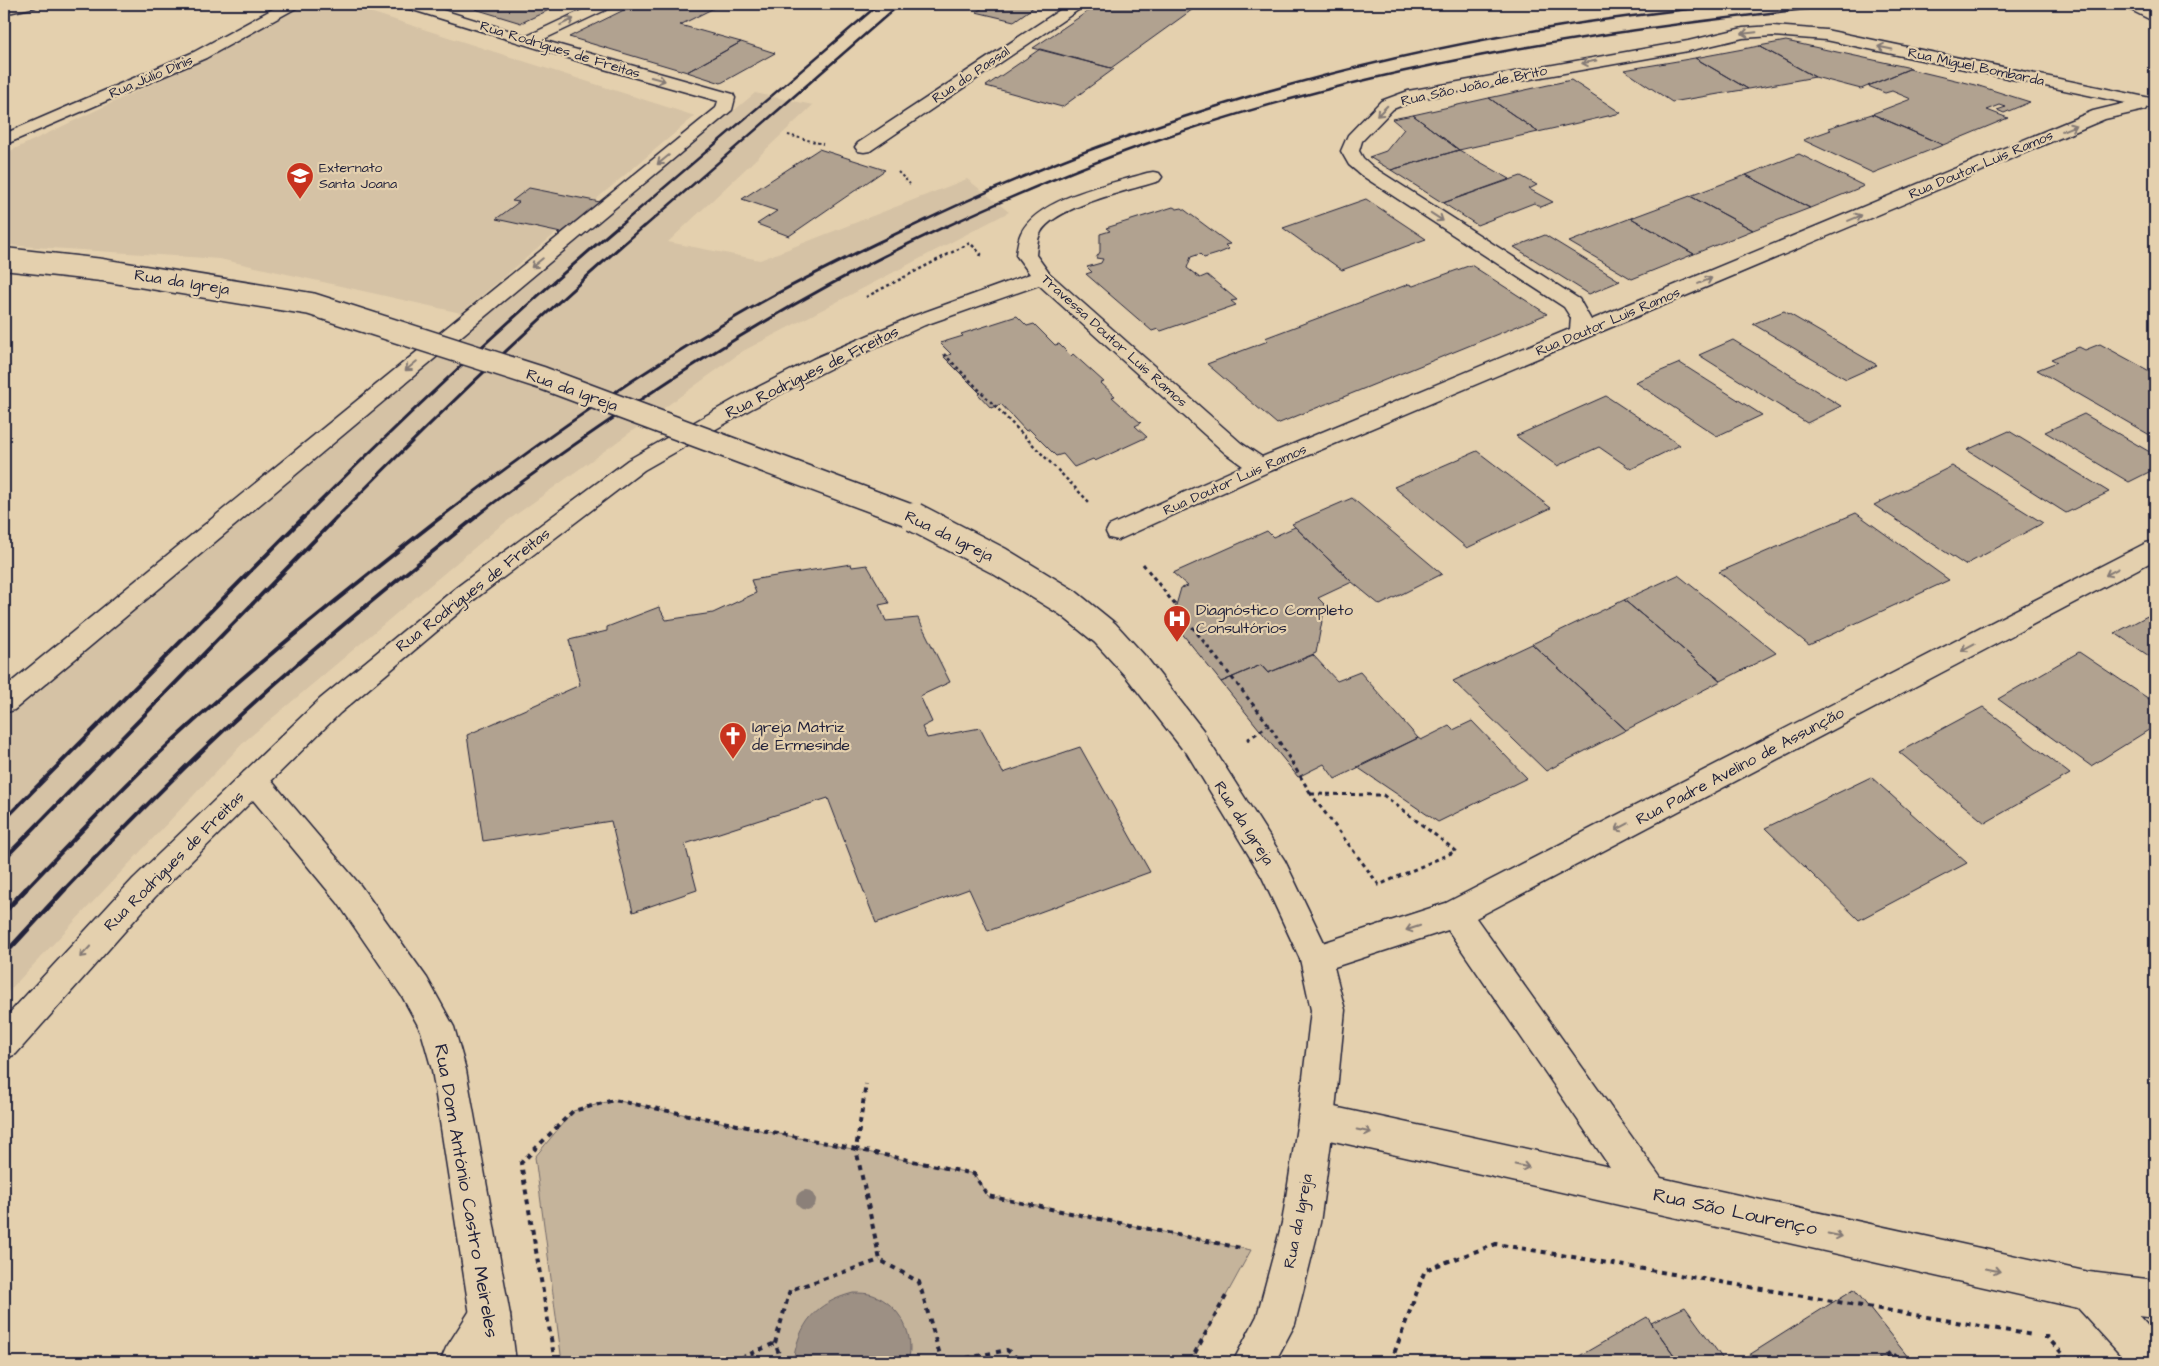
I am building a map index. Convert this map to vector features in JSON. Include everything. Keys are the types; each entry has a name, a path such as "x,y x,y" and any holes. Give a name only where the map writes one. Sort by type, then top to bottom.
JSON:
{"street":[{"path":"4,10 30,4"},
{"name":"Rua Júlio Dinis","path":"4,140 200,55 293,4"},
{"name":"Rua Rodrigues de Freitas","path":"4,703 724,110 727,98 610,66 408,4"},
{"path":"528,41 607,4"},
{"name":"Rua do Passal","path":"864,147 1079,4"},
{"path":"2130,4 2155,17"},
{"name":"Rua Miguel Bombarda","path":"1797,31 1826,35 2155,105"},
{"name":"Rua São João de Brito","path":"1623,315 1598,312 1572,303 1367,171 1355,161 1350,151 1354,139 1387,105 1414,95 1688,46 1743,33 1797,31"},
{"path":"2066,86 2082,92 2093,99 2100,107 2099,115"},
{"name":"Rua Doutor Luis Ramos","path":"1118,532 1260,467 2099,115 2130,106 2155,105"},
{"name":"Travessa Doutor Luis Ramos","path":"1153,178 1065,206 1046,215 1031,232 1026,255 1042,277 1233,448 1260,467"},
{"name":"Rua da Igreja","path":"4,259 112,271 311,304 542,378 916,518 999,561 1068,604 1105,633 1130,661 1193,740 1274,870 1316,959 1328,1010 1316,1120 1301,1222 1275,1324 1253,1362"},
{"name":"Rua Rodrigues de Freitas","path":"4,1043 144,888 330,706 466,593 636,465 743,404 821,364 918,321 1042,277"},
{"path":"1572,303 1581,318 1580,333"},
{"name":"Rua Padre Avelino de Assunção","path":"1316,959 1455,914 2155,550"},
{"name":"Rua Dom António Castro Meireles","path":"254,780 349,894 415,988 436,1027 449,1070 490,1315 496,1362"},
{"path":"1455,914 1650,1194"},
{"name":"Rua São Lourenço","path":"1316,1120 2089,1291 2155,1299"},
{"path":"2089,1291 2154,1362"},
{"path":"460,1362 490,1315"}],"path":[{"path":"950,361 1001,412"},
{"path":"1269,724 1311,794 1379,885 1456,851 1383,795 1311,794"},
{"path":"866,1084 856,1150 880,1260"},
{"path":"555,1362 521,1163 573,1111 614,1100 974,1174 988,1196 1251,1250"},
{"path":"1391,1362 1424,1270 1496,1244 2047,1337 2070,1362"},
{"path":"782,1362 775,1343 790,1290 880,1260 919,1282 942,1362"},
{"path":"1190,1362 1228,1293"},
{"path":"732,1362 775,1343"},
{"path":"947,1362 1007,1350 1022,1362"},
{"path":"1878,1362 1891,1352 1902,1362"}],"shaded area":[{"name":"Externato Santa Joana","path":"303,4 345,4 695,116 461,313 220,259 4,245 4,154 181,70"},
{"path":"755,93 813,105 668,242 760,260 967,179 1009,212 743,351 499,527 245,741 4,996 4,719"},
{"path":"614,1100 974,1174 988,1196 1251,1250 1190,1362 562,1362 535,1157 573,1111"},
{"path":"853,1293 866,1293 882,1299 898,1313 910,1341 908,1362 793,1362 800,1336 811,1317 828,1303"}],"building":[{"path":"483,4 562,4 521,23 475,9 486,5"},
{"path":"636,4 722,4 680,25 741,42 687,72 569,37"},
{"path":"989,4 1038,4 1014,21 976,12"},
{"path":"1099,4 1200,4 1111,68 1033,48"},
{"path":"1786,41 1911,68 1861,89 1815,77 1759,46"},
{"path":"741,42 775,53 721,83 687,72"},
{"path":"1759,46 1815,77 1748,89 1695,58"},
{"path":"1040,49 1114,69 1062,107 986,86"},
{"path":"1695,58 1748,89 1672,102 1624,70"},
{"path":"1909,69 1976,85 2030,102 2004,113 1997,110 2006,107 2000,105 1987,110 2008,118 1943,145 1872,114 1911,99 1892,91 1885,93 1868,86"},
{"path":"1571,80 1621,113 1538,132 1489,98"},
{"path":"1489,98 1538,132 1459,150 1413,115"},
{"path":"1872,114 1943,145 1873,173 1803,140 1831,130 1828,128"},
{"path":"1413,115 1459,150 1391,170 1369,157 1386,151 1404,129 1392,119"},
{"path":"819,149 885,170 789,236 757,224 777,211 742,199"},
{"path":"1459,150 1510,179 1443,203 1391,170"},
{"path":"1799,154 1864,186 1810,208 1746,175"},
{"path":"1746,175 1810,208 1753,230 1690,196"},
{"path":"1521,176 1537,185 1529,189 1553,202 1541,207 1534,203 1477,225 1443,203"},
{"path":"529,188 600,202 561,233 496,219 519,202 512,201"},
{"path":"1690,196 1753,230 1694,254 1631,218"},
{"path":"1366,199 1426,239 1342,270 1283,228"},
{"path":"1173,207 1177,209 1182,208 1230,244 1225,245 1229,249 1217,254 1204,258 1200,254 1191,257 1187,268 1200,278 1207,275 1237,300 1231,301 1236,305 1161,331 1158,329 1152,331 1086,274 1092,272 1087,267 1101,263 1103,259 1096,258 1100,252 1100,234 1110,231 1106,228"},
{"path":"1631,218 1694,254 1632,279 1569,242"},
{"path":"1545,235 1620,281 1589,294 1514,247"},
{"path":"1471,265 1547,314 1277,424 1207,364 1268,341 1265,338 1409,284 1413,286"},
{"path":"1784,311 1877,365 1846,379 1753,324"},
{"path":"1017,316 1027,326 1034,324 1055,345 1059,344 1071,356 1073,354 1104,382 1101,383 1115,396 1112,397 1141,423 1135,426 1147,437 1095,461 1093,459 1074,467 1063,454 1056,456 1029,429 1026,431 1001,404 991,408 978,394 980,393 944,357 951,354 940,343 963,336 961,334"},
{"path":"1733,340 1841,406 1807,423 1699,355"},
{"path":"2100,344 2155,374 2155,438 2037,370 2057,362 2051,359 2079,347 2085,350"},
{"path":"1680,363 1762,415 1717,436 1635,382"},
{"path":"1606,396 1680,445 1631,469 1599,447 1557,466 1516,436"},
{"path":"2084,414 2155,455 2155,469 2129,482 2045,432"},
{"path":"2009,431 2109,492 2066,513 1967,450"},
{"path":"1477,451 1551,508 1467,548 1394,487"},
{"path":"1952,466 2043,523 1965,565 1874,505"},
{"path":"1352,498 1442,574 1380,605 1352,582 1292,524"},
{"path":"1856,513 1949,580 1809,645 1719,572"},
{"path":"1295,527 1352,582 1318,598 1325,605 1316,653 1268,673 1261,665 1221,682 1168,616 1178,614 1175,609 1181,588 1188,586 1173,573 1267,531 1273,537"},
{"name":"Igreja Matriz de Ermesinde","path":"851,564 852,567 867,565 889,603 879,605 886,621 918,618 950,682 920,696 932,722 922,727 927,738 980,728 1003,773 1080,747 1150,872 988,931 969,889 876,923 828,798 685,844 697,890 633,912 611,821 483,841 467,735 580,685 569,640 607,631 607,627 659,607 666,620 713,613 756,593 751,580"},
{"path":"1678,575 1776,653 1721,681 1624,600"},
{"path":"1624,600 1721,681 1626,730 1532,644"},
{"path":"2155,612 2155,660 2115,633"},
{"path":"1532,644 1626,730 1546,771 1453,681"},
{"path":"2079,652 2155,703 2155,726 2091,766 1998,699"},
{"path":"1313,655 1337,681 1360,672 1418,738 1335,779 1324,764 1298,777 1221,682 1261,665 1268,673"},
{"path":"1983,707 2070,774 1985,823 1899,752"},
{"path":"1472,721 1527,778 1438,822 1357,767 1418,738 1421,740 1449,726 1453,730"},
{"path":"1871,777 1967,863 1859,920 1765,828"},
{"path":"1854,1289 1912,1362 1738,1362"},
{"path":"1685,1307 1725,1362 1679,1362 1651,1323"},
{"path":"1647,1317 1679,1362 1569,1362"}],"railway":[{"path":"617,228 879,4"},
{"path":"643,228 900,4"},
{"path":"909,228 968,200 1089,150 1201,111 1303,81 1406,56 1510,35 1603,20 1728,4"},
{"path":"943,228 1041,185 1140,146 1227,117 1403,71 1583,38 1674,25 1855,4"},
{"path":"303,518 458,369 618,226"},
{"path":"337,517 487,369 644,226"},
{"path":"440,518 556,432 677,352 779,293 835,263 912,226"},
{"path":"474,518 575,444 750,330 866,265 946,226"},
{"path":"4,859 337,517"},
{"path":"25,890 141,770 213,704 310,622 441,517"},
{"path":"64,890 151,800 271,688 338,630 476,517"},
{"path":"4,820 303,518"},
{"path":"4,912 26,889"},
{"path":"4,955 65,889"}],"place":[{"name":"Externato Santa Joana","path":"300,200"},
{"name":"Diagnóstico Completo Consultórios","path":"1177,643"},
{"name":"Igreja Matriz de Ermesinde","path":"733,760"}]}
